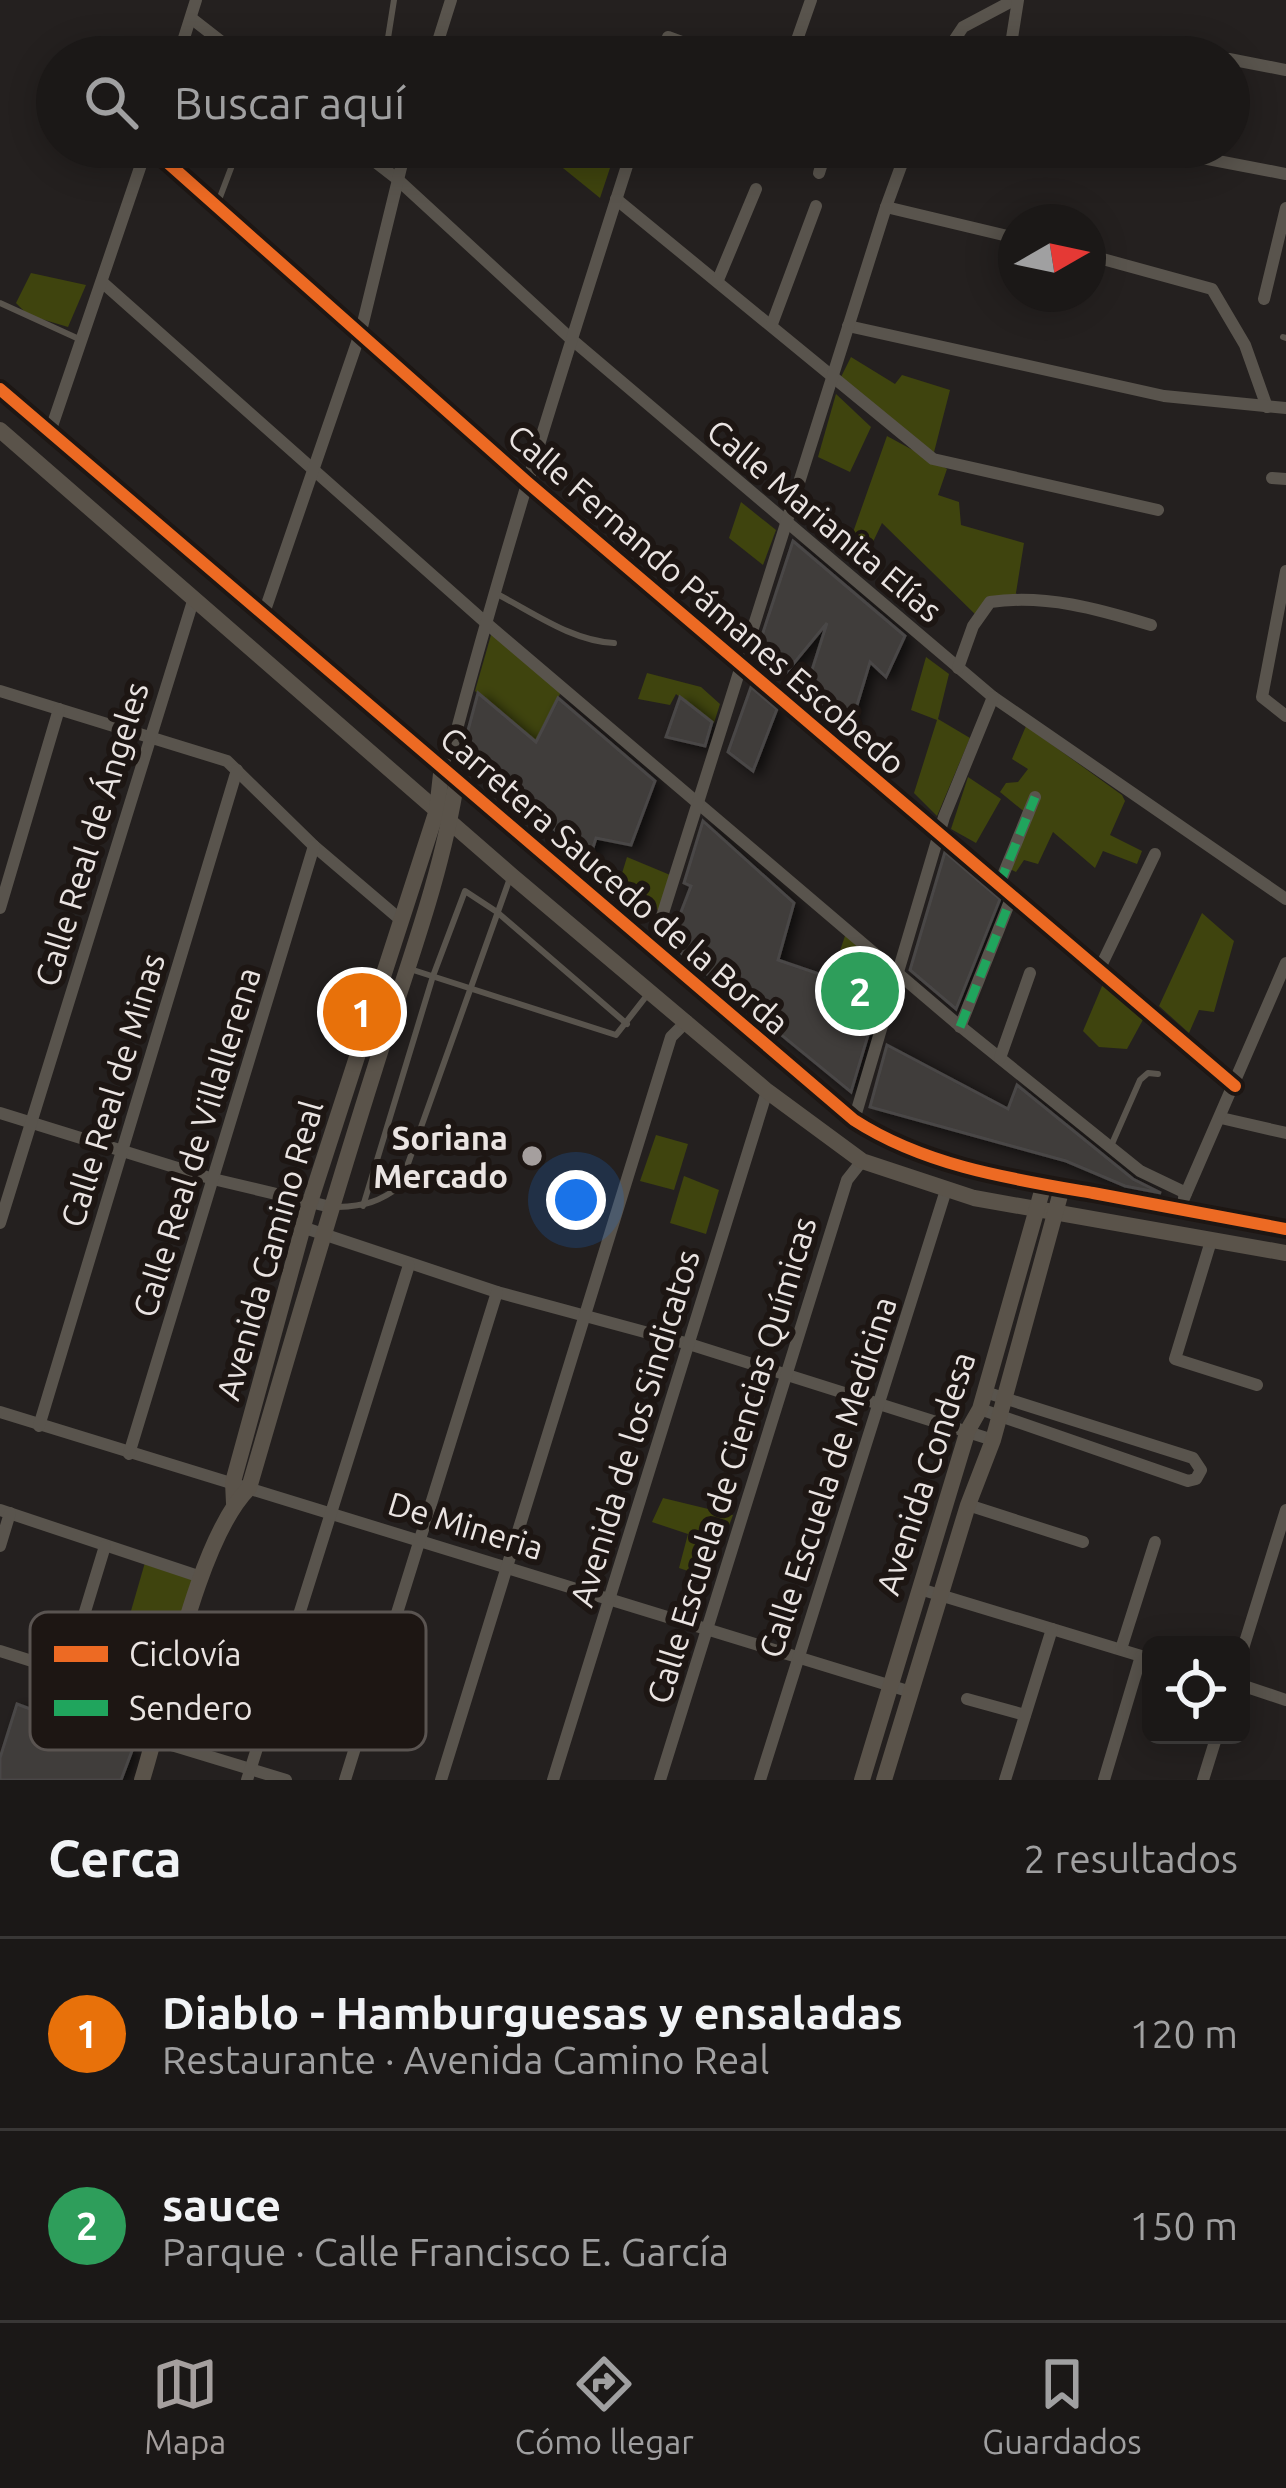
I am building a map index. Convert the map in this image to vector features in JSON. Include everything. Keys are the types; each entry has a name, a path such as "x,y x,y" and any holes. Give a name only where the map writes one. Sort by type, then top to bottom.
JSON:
{"street":[{"path":"185,36 196,0"},
{"path":"440,36 451,0"},
{"path":"798,36 811,0"},
{"path":"957,36 963,27 1016,0"},
{"path":"1012,36 1016,0"},
{"path":"191,18 214,36"},
{"path":"1250,63 1286,70"},
{"path":"1250,167 1286,174"},
{"path":"50,432 141,168"},
{"name":"Calle Fernando Pámanes Escobedo","path":"173,168 527,482 1235,1086"},
{"name":"Calle Marianita Elías","path":"383,168 570,338 993,698 1286,898"},
{"path":"264,614 361,331 399,168"},
{"path":"444,815 452,748 485,622 626,168"},
{"path":"819,172 820,168"},
{"path":"652,948 900,168"},
{"path":"718,280 756,189"},
{"path":"616,199 933,459 1158,510"},
{"path":"772,324 816,206"},
{"path":"886,208 998,234"},
{"path":"1264,299 1286,208"},
{"path":"1106,260 1212,289 1245,345 1267,406"},
{"path":"102,282 485,622 960,1027 1183,1201 1286,963"},
{"path":"848,326 1164,396 1286,408"},
{"name":"Carretera Saucedo de la Borda","path":"0,389 854,1120 877,1135 954,1164 1053,1186 1183,1201 1286,1229"},
{"path":"0,430 512,875 767,1091 862,1161 946,1190 1044,1213 1286,1252"},
{"path":"1286,571 1262,697 1286,716"},
{"path":"958,668 973,626 990,602 1015,598 1090,606 1151,625"},
{"name":"Calle Real de Ángeles","path":"1,1218 193,601"},
{"path":"1,697 59,709 227,761 314,846 402,921"},
{"path":"854,1120 939,834 993,698"},
{"path":"0,908 59,709"},
{"name":"Calle Real de Minas","path":"39,1426 237,770"},
{"path":"999,885 1035,797"},
{"name":"Avenida Camino Real","path":"241,1485 302,1227 397,964 402,921 444,815"},
{"name":"Avenida Camino Real","path":"191,1612 201,1577 235,1503 323,1234 397,964 444,815"},
{"name":"Calle Real de Villallerena","path":"129,1454 314,846"},
{"path":"1100,968 1155,854"},
{"path":"960,1027 1012,896"},
{"path":"1000,1058 1030,974"},
{"path":"442,1780 671,1037 687,1022"},
{"name":"Avenida de los Sindicatos","path":"553,1780 767,1091"},
{"path":"0,1113 213,1179 331,1207"},
{"path":"1221,1118 1286,1133"},
{"name":"Calle Escuela de Ciencias Químicas","path":"660,1780 847,1180 862,1161"},
{"name":"Avenida Condesa","path":"862,1780 968,1430 982,1401 1053,1186"},
{"name":"Calle Escuela de Medicina","path":"760,1780 946,1190"},
{"name":"Avenida Condesa","path":"884,1780 968,1505 993,1440 1044,1213"},
{"path":"302,1227 496,1292 688,1344 993,1440"},
{"path":"1211,1241 1175,1359 1257,1385"},
{"path":"300,1612 409,1264"},
{"path":"398,1612 496,1292"},
{"path":"982,1401 1035,1428 1188,1481 1196,1479 1201,1470 1193,1458 1123,1436 1040,1411 1002,1408"},
{"path":"1035,1428 1040,1411"},
{"name":"De Mineria","path":"0,1412 911,1692"},
{"path":"1115,1456 1123,1436"},
{"path":"968,1505 1083,1542"},
{"path":"1247,1636 1286,1510"},
{"path":"0,1546 5,1511 201,1577"},
{"path":"1121,1649 1155,1542"},
{"path":"85,1612 105,1546"},
{"path":"920,1589 1142,1657"},
{"path":"1005,1780 1052,1629"},
{"path":"0,1651 30,1661"},
{"path":"1104,1780 1142,1670"},
{"path":"1250,1688 1286,1700"},
{"path":"967,1699 1025,1715"},
{"path":"1203,1780 1213,1744"},
{"name":"Avenida Camino Real","path":"142,1780 152,1750"},
{"path":"183,1750 249,1774 286,1780"},
{"path":"345,1780 354,1750"}],"lane":[{"path":"388,36 394,0"},
{"path":"218,205 231,168"},
{"path":"0,303 82,340"},
{"path":"494,592 574,635 614,643"},
{"path":"331,1207 363,1206 400,1186 512,875"},
{"path":"363,1206 433,976 465,891 497,911 627,1024"},
{"path":"397,964 616,1035 651,991"},
{"path":"1110,1148 1140,1080 1157,1073"}],"green space":[{"path":"563,168 610,168 600,198"},
{"path":"31,273 86,285 68,327 28,315 16,303"},
{"path":"851,357 895,384 902,375 950,390 932,460 947,469 938,495 959,502 961,525 1024,543 1015,599 985,600 979,618 882,523 861,567 845,555 887,436 931,460 838,383"},
{"path":"836,394 871,427 850,472 818,457"},
{"path":"741,502 776,530 763,565 729,538"},
{"path":"493,628 563,688 536,742 475,691"},
{"path":"926,657 949,674 938,719 970,738 937,816 914,793 937,720 911,710"},
{"path":"647,673 701,687 720,704 714,723 676,694 670,705 638,699"},
{"path":"1026,726 1122,795 1125,801 1110,835 1142,851 1137,864 1103,851 1095,868 1053,832 1038,864 1024,860 1016,872 1010,869 1032,818 1000,792 1006,783 1018,782 1028,769 1012,759"},
{"path":"968,777 1001,799 976,843 951,829"},
{"path":"627,857 675,877 663,916 646,897 637,908 616,893"},
{"path":"1202,913 1234,941 1214,1012 1199,1010 1189,1033 1159,1006"},
{"path":"847,930 898,973 882,1026 822,1004"},
{"path":"1105,979 1145,1016 1127,1049 1099,1047 1083,1031"},
{"path":"656,1135 688,1144 674,1190 640,1181"},
{"path":"684,1176 719,1190 706,1234 670,1223"},
{"path":"663,1498 733,1515 709,1578 679,1568 688,1534 652,1522"},
{"path":"146,1559 201,1577 191,1612 131,1612"}],"building":[{"path":"793,541 905,636 886,677 870,662 848,735 804,695 827,623 785,674 756,654"},
{"path":"751,687 777,709 753,771 728,752"},
{"path":"478,693 536,742 558,698 655,781 631,845 596,838 589,860 463,749"},
{"path":"680,697 712,722 705,746 666,737"},
{"path":"703,821 794,903 778,960 831,978 822,1004 872,1022 851,1092 669,943 691,886 684,883"},
{"path":"945,852 1000,899 956,1009 910,970"},
{"path":"887,1045 1008,1109 1017,1085 1133,1179 1161,1193 1125,1186 1066,1161 870,1107"},
{"path":"17,1704 30,1709 30,1750 132,1750 121,1780 0,1780 0,1758"}],"marked path":[{"path":"999,885 1035,797"},
{"path":"960,1027 1012,896"}],"cycle path":[{"path":"174,168 527,482 1235,1086"},
{"path":"0,389 854,1120 910,1149 969,1168 1286,1229"}],"place":[{"name":"sauce","path":"860,991"},
{"name":"Diablo - Hamburguesas y ensaladas","path":"362,1012"},
{"name":"Soriana Mercado","path":"532,1156"}]}
